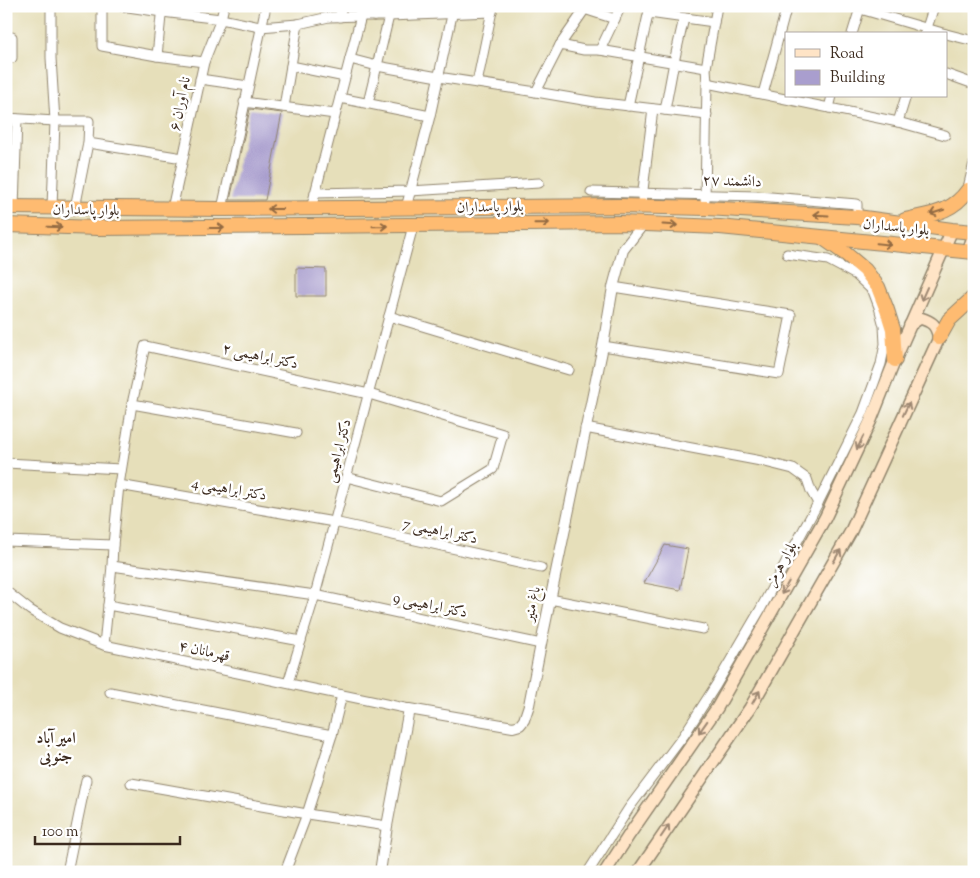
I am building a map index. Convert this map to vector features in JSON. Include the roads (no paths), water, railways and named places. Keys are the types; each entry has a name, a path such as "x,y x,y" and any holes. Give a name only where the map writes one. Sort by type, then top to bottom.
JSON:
{"highway":[{"path":"898,222 942,211 962,199 968,190"},
{"name":"بلوار پاسداران","path":"10,208 641,207 705,201 898,222 974,233"},
{"name":"بلوار پاسداران","path":"6,225 98,228 644,223 720,228 971,251"},
{"path":"823,237 865,270 878,287 893,329 895,360"},
{"path":"939,338 949,320 974,297"}],"main road":[{"name":"بلوار هرمز","path":"605,872 717,708 825,518 871,420 952,230"},
{"path":"971,251 974,233"},
{"path":"638,872 750,708 850,533 939,338 937,328 930,321 920,318 910,325"}],"street":[{"path":"51,6 51,58 55,121 52,208"},
{"path":"102,6 102,46 204,62"},
{"path":"121,6 162,9 260,27 298,24 329,17 389,16 422,11 493,9 477,83"},
{"name":"نام آوران ۶","path":"172,209 204,62 221,19 224,6"},
{"path":"222,209 266,6"},
{"path":"340,17 341,6"},
{"path":"374,16 377,6"},
{"path":"575,6 615,19"},
{"path":"600,50 621,6"},
{"path":"705,201 706,68 717,6"},
{"path":"763,94 782,42 787,6"},
{"path":"850,6 926,31 934,6"},
{"path":"536,92 560,45 586,8"},
{"path":"853,32 860,8"},
{"path":"157,56 162,9"},
{"path":"628,106 650,9 684,18 714,22"},
{"path":"406,208 430,116 454,10"},
{"path":"311,209 361,16"},
{"path":"368,103 389,16"},
{"path":"665,110 684,18"},
{"path":"284,107 298,24"},
{"path":"948,34 974,41"},
{"path":"12,36 12,58"},
{"path":"560,45 706,68"},
{"path":"350,59 438,77 595,102 707,114"},
{"path":"291,66 345,77"},
{"path":"948,75 974,84"},
{"path":"200,78 248,86"},
{"path":"707,83 898,122 946,136"},
{"path":"340,98 430,116"},
{"path":"829,108 832,98"},
{"path":"898,122 905,98"},
{"path":"244,102 335,114"},
{"path":"641,207 653,109"},
{"path":"6,118 89,121 88,143 75,208"},
{"path":"10,208 17,119"},
{"path":"88,143 183,158"},
{"path":"968,190 974,165"},
{"path":"315,193 410,191 539,183"},
{"name":"دانشمند ۲۷","path":"591,192 642,192 705,201"},
{"name":"باغ منیر","path":"409,710 513,727 520,725 524,720 529,705 540,644 603,346 613,287 623,250 644,223"},
{"name":"دکتر ابراهیمی","path":"288,683 315,595 414,226"},
{"path":"588,872 630,808 684,736 756,617 818,503 863,413 880,364 885,344 884,326 873,291 856,275 828,260 787,254"},
{"path":"603,346 779,374 791,315 613,287"},
{"path":"390,316 568,370"},
{"name":"دکتر ابراهیمی ۲","path":"132,404 145,346 368,394 503,434 493,469 442,501 346,477"},
{"path":"104,645 118,485 132,404 296,433"},
{"path":"585,428 761,461 793,469 807,479 818,503"},
{"path":"6,463 121,469"},
{"name":"دکتر ابراهیمی 4","path":"118,485 334,522"},
{"name":"دکتر ابراهیمی 7","path":"334,522 541,568"},
{"path":"6,541 113,545"},
{"name":"دکتر ابراهیمی 9","path":"112,566 315,595 540,644"},
{"name":"قهرمانان ۴","path":"6,591 30,610 60,628 104,645 409,710"},
{"path":"550,599 703,629"},
{"path":"108,605 301,641"},
{"path":"110,692 332,735"},
{"path":"285,872 307,814 332,735 342,695"},
{"path":"380,872 386,826 409,710"},
{"path":"67,872 86,780"},
{"path":"131,783 386,826"}],"district":[{"name":"امير آباد جنوبی","path":"56,748"}]}
